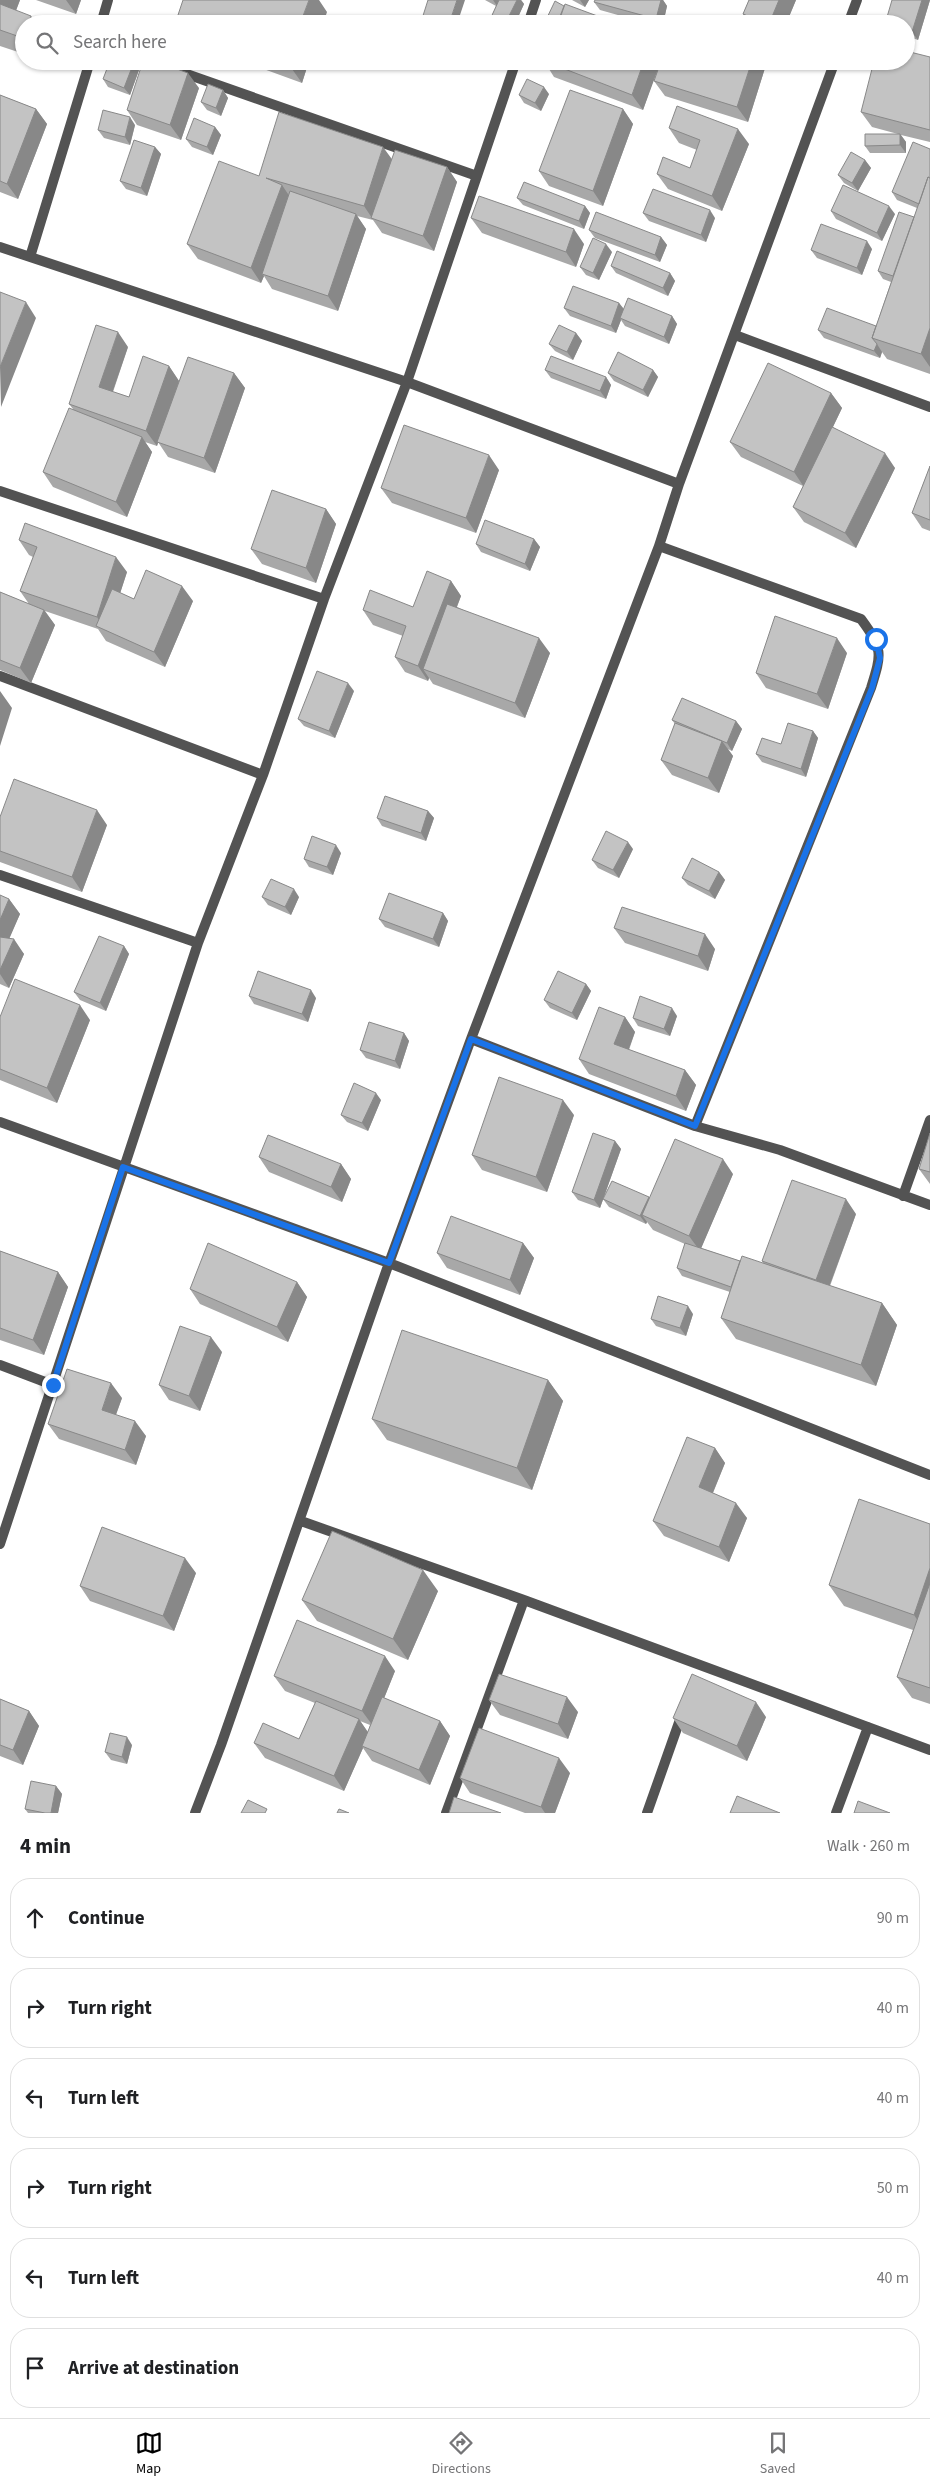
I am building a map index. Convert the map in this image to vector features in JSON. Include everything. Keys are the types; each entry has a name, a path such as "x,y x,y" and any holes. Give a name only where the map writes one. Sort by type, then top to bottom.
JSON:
{"street":[{"path":"104,15 108,0"},
{"path":"531,15 536,0"},
{"path":"851,15 857,0"},
{"path":"30,257 87,70"},
{"path":"175,70 477,176"},
{"path":"0,1544 198,943 263,775 324,599 407,382 513,70"},
{"path":"195,1813 301,1521 389,1263 471,1039 659,546 679,484 832,70"},
{"path":"0,247 407,382 679,484"},
{"path":"735,335 930,407"},
{"path":"0,491 324,599"},
{"path":"659,546 861,619 876,639 880,658 872,688 695,1126"},
{"path":"0,676 263,775"},
{"path":"0,875 198,943"},
{"path":"471,1039 695,1126 780,1150 930,1205"},
{"path":"903,1196 930,1120"},
{"path":"0,1122 389,1263 930,1475"},
{"path":"0,1364 53,1385"},
{"path":"301,1521 524,1600 697,1671 868,1727 930,1750"},
{"path":"446,1813 524,1600"},
{"path":"647,1813 686,1703"},
{"path":"836,1813 868,1727"}],"building":[{"path":"183,0 309,0 303,15 178,15"},
{"path":"428,0 457,0 452,15 423,15"},
{"path":"499,0 517,0 510,15 492,15"},
{"path":"595,0 661,0 657,15 641,15 594,2"},
{"path":"749,0 779,0 773,15 743,14"},
{"path":"892,0 922,0 915,22 915,15 888,15"},
{"path":"555,1 564,6 560,15 548,15"},
{"path":"0,4 28,15 15,15 15,35 0,30"},
{"path":"565,4 595,15 561,15"},
{"path":"915,53 930,57 930,130 861,112 872,70 915,70"},
{"path":"106,70 131,70 124,88 103,79"},
{"path":"140,70 180,70 188,73 170,125 127,110"},
{"path":"567,70 641,70 632,95"},
{"path":"658,70 749,70 737,107 654,81"},
{"path":"527,79 544,87 535,103 519,95"},
{"path":"208,84 223,90 216,108 201,102"},
{"path":"570,90 623,109 593,191 539,171"},
{"path":"0,95 36,109 7,184 0,181"},
{"path":"677,106 738,129 712,196 657,174 663,157 690,168 700,140 669,128"},
{"path":"103,110 130,117 125,137 98,130"},
{"path":"279,112 383,147 364,206 266,178 282,185 251,268 187,244 219,161 259,176"},
{"path":"194,118 215,127 207,147 186,139"},
{"path":"865,134 900,134 900,145 865,146"},
{"path":"134,140 155,147 141,188 120,181"},
{"path":"913,142 930,149 930,178 928,177 919,204 892,192"},
{"path":"395,150 447,167 423,236 371,218"},
{"path":"851,152 865,160 852,183 838,175"},
{"path":"928,177 930,178 930,328 921,354 872,338"},
{"path":"524,182 585,206 579,221 517,198"},
{"path":"843,185 889,206 877,233 831,211"},
{"path":"653,189 710,210 701,235 643,213"},
{"path":"290,191 356,214 328,296 262,274"},
{"path":"479,196 574,229 566,252 471,218"},
{"path":"596,212 661,237 655,255 589,230"},
{"path":"899,212 914,217 893,276 878,271"},
{"path":"821,224 867,241 857,268 811,250"},
{"path":"593,238 606,244 593,273 580,267"},
{"path":"617,251 670,273 663,288 611,266"},
{"path":"573,286 619,303 611,326 564,308"},
{"path":"0,292 26,302 0,367"},
{"path":"628,298 672,316 664,337 620,318"},
{"path":"827,308 876,326 872,338 877,344 874,351 818,330"},
{"path":"96,325 118,332 99,387 129,397 143,356 169,366 146,431 69,404"},
{"path":"559,325 576,333 567,352 549,344"},
{"path":"618,352 653,370 643,390 608,373"},
{"path":"551,356 606,377 600,391 545,370"},
{"path":"188,357 234,373 204,458 157,442"},
{"path":"768,363 831,393 794,472 730,442"},
{"path":"69,408 142,437 116,502 43,472"},
{"path":"404,425 489,455 466,518 381,488"},
{"path":"832,427 885,453 845,533 793,507"},
{"path":"930,466 930,520 912,513"},
{"path":"272,490 326,509 306,568 251,549"},
{"path":"485,520 534,539 525,564 476,544"},
{"path":"25,523 116,557 97,617 20,591 37,547 19,540"},
{"path":"146,570 182,586 154,652 96,626 112,589 134,599"},
{"path":"427,571 451,581 418,666 395,657 406,626 363,610 370,590 413,607"},
{"path":"0,592 44,610 20,668 0,660"},
{"path":"447,604 539,638 515,703 423,669"},
{"path":"775,616 837,638 817,694 756,673"},
{"path":"317,671 348,683 329,731 298,719"},
{"path":"682,698 736,721 727,743 672,720"},
{"path":"675,723 722,741 708,778 661,760"},
{"path":"788,723 813,731 801,769 756,754 762,738 781,744"},
{"path":"14,779 97,810 72,877 0,851 0,817"},
{"path":"385,796 428,811 421,833 377,818"},
{"path":"606,831 628,842 613,870 592,860"},
{"path":"312,836 336,845 327,867 304,859"},
{"path":"692,858 719,872 709,891 682,878"},
{"path":"271,879 294,889 285,907 262,897"},
{"path":"389,893 443,913 433,939 379,919"},
{"path":"0,895 9,899 0,920"},
{"path":"622,907 705,934 698,956 614,928"},
{"path":"99,936 124,946 100,1003 74,992"},
{"path":"0,937 14,939 0,970"},
{"path":"258,971 311,990 302,1014 249,996"},
{"path":"558,971 586,984 572,1013 544,1000"},
{"path":"15,979 80,1005 47,1088 0,1069 0,1017"},
{"path":"640,996 672,1008 664,1029 633,1018"},
{"path":"599,1007 625,1017 614,1044 685,1070 676,1096 579,1059"},
{"path":"369,1022 404,1033 395,1061 360,1050"},
{"path":"499,1077 563,1100 536,1177 472,1155"},
{"path":"354,1083 376,1093 362,1123 341,1115"},
{"path":"593,1133 615,1141 594,1200 572,1192"},
{"path":"930,1133 930,1172 919,1169"},
{"path":"268,1135 341,1164 331,1187 259,1157"},
{"path":"675,1139 723,1159 689,1236 642,1215"},
{"path":"792,1180 846,1199 816,1280 762,1261"},
{"path":"612,1181 649,1197 640,1216 603,1199"},
{"path":"451,1216 523,1243 510,1280 437,1253"},
{"path":"208,1243 297,1282 277,1327 190,1289"},
{"path":"685,1243 740,1261 731,1287 677,1268"},
{"path":"0,1251 58,1272 33,1340 0,1328"},
{"path":"742,1256 882,1303 861,1365 721,1318"},
{"path":"658,1296 688,1306 680,1328 651,1319"},
{"path":"180,1326 211,1337 189,1396 159,1385"},
{"path":"402,1330 548,1380 517,1468 372,1419"},
{"path":"67,1369 111,1383 102,1410 135,1421 125,1450 48,1424"},
{"path":"687,1437 715,1448 699,1487 736,1503 719,1547 653,1521"},
{"path":"859,1499 930,1524 930,1568 914,1615 829,1585"},
{"path":"102,1527 185,1558 163,1616 80,1586"},
{"path":"332,1531 423,1570 393,1639 302,1600"},
{"path":"930,1583 930,1688 897,1677"},
{"path":"297,1620 385,1656 362,1711 274,1676"},
{"path":"499,1674 567,1697 558,1724 489,1700"},
{"path":"692,1674 756,1702 737,1746 673,1718"},
{"path":"382,1697 440,1721 419,1770 362,1746"},
{"path":"0,1699 29,1711 13,1750 0,1745"},
{"path":"316,1701 359,1719 334,1776 254,1743 263,1723 299,1739"},
{"path":"479,1728 559,1758 541,1807 460,1778"},
{"path":"110,1733 127,1737 122,1757 105,1752"},
{"path":"31,1781 56,1786 51,1813 25,1809"},
{"path":"737,1796 780,1813 730,1813"},
{"path":"454,1797 501,1813 449,1813"},
{"path":"248,1800 267,1809 265,1813 241,1813"},
{"path":"858,1801 890,1813 854,1813"},
{"path":"339,1809 349,1813 337,1813"}],"route":[{"path":"53,1385 123,1167 389,1263 471,1039 695,1126 872,688 880,658 876,639"}]}
